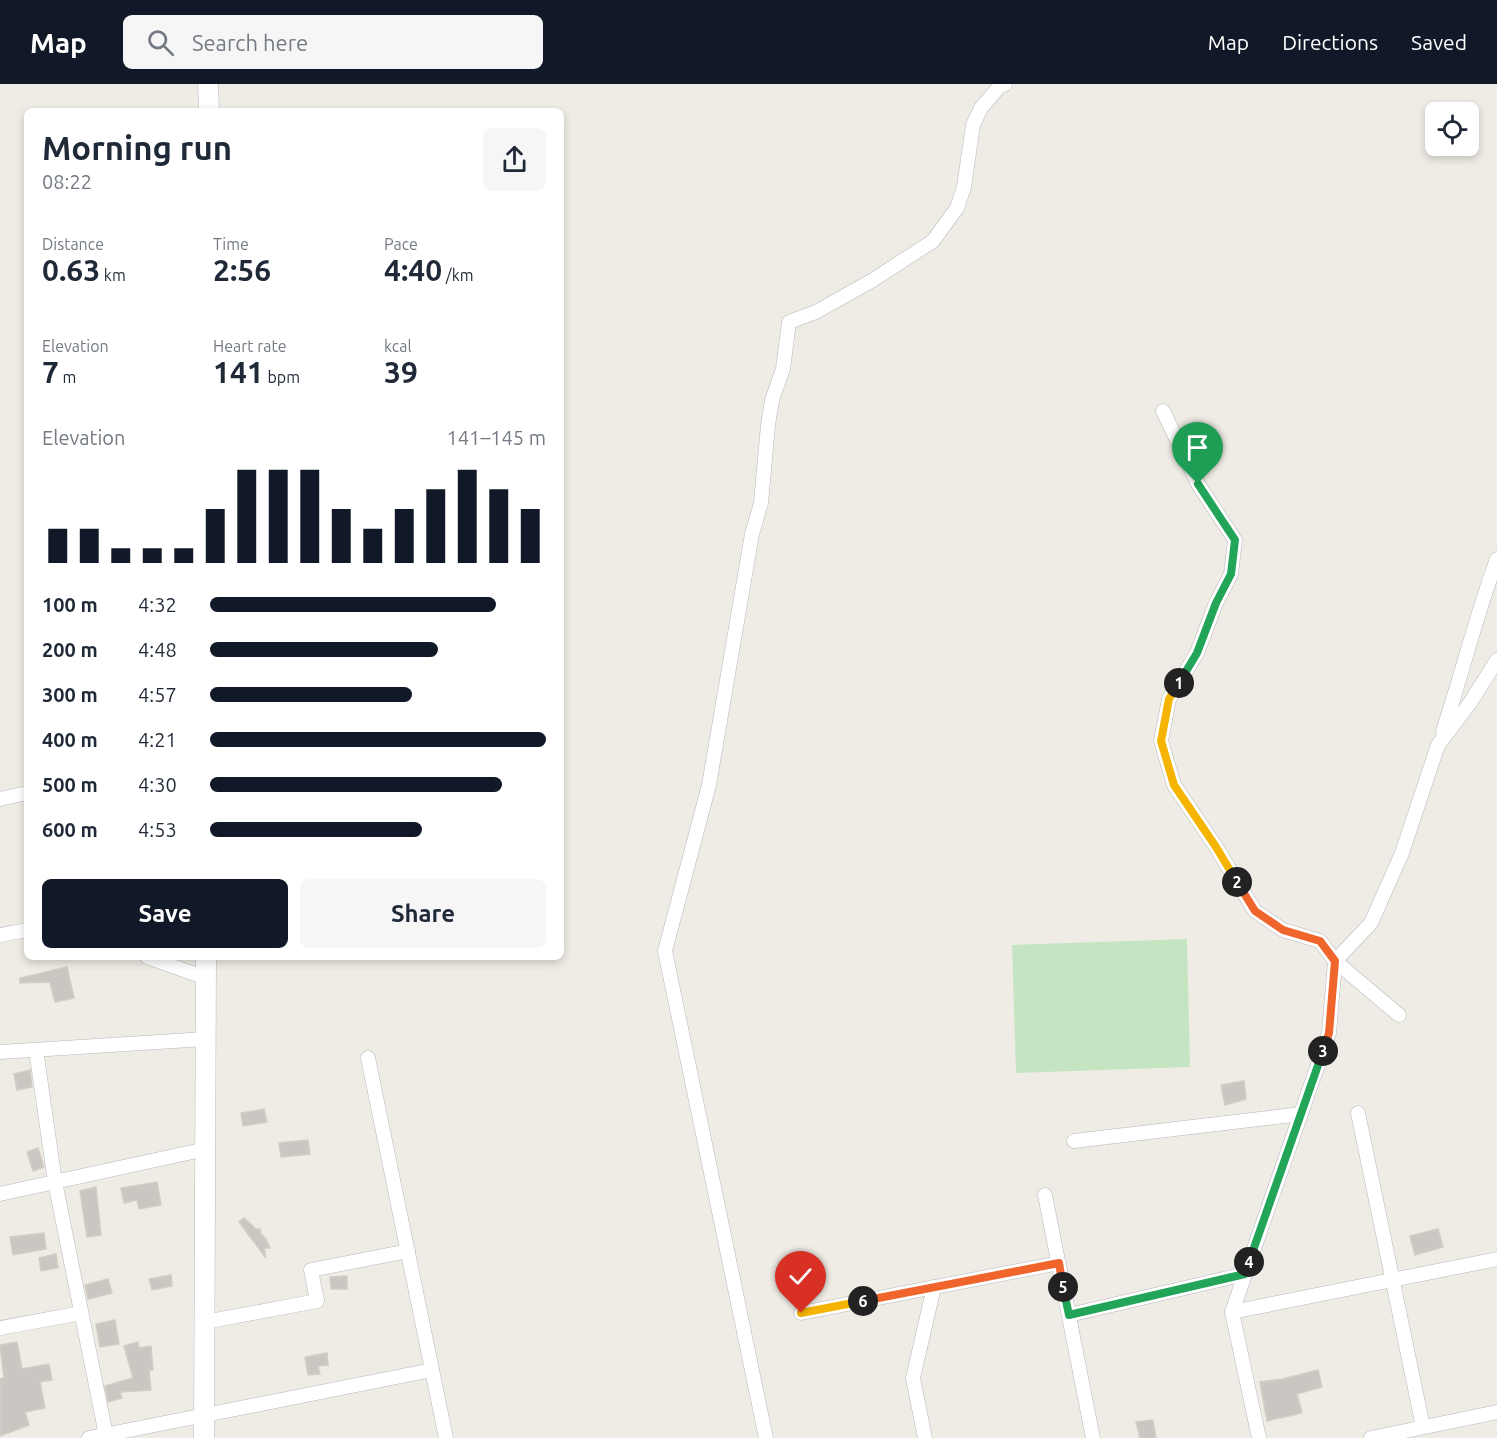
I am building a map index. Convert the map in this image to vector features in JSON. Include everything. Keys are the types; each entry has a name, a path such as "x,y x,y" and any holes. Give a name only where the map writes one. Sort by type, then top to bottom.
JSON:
{"main road":[{"path":"208,84 209,108"},
{"path":"204,1438 206,960"}],"street":[{"path":"766,1438 665,951 708,785 750,545 761,503 768,425 772,400 783,369 789,322 816,312 873,280 933,241 957,208 964,187 973,125 981,108 999,87 1005,84"},
{"path":"1163,411 1198,484 1235,540 1231,574 1216,603 1197,653 1169,699 1161,741 1174,785 1216,847 1255,911 1283,930 1320,941 1335,961 1399,1015"},
{"path":"1258,1438 1232,1312 1329,1033 1335,961 1371,923 1402,853 1458,686 1481,603 1497,559"},
{"path":"1438,745 1470,703 1497,660"},
{"path":"0,799 24,794"},
{"path":"0,935 24,931"},
{"path":"155,960 206,978"},
{"path":"0,1052 206,1039"},
{"path":"36,1050 55,1182 106,1435"},
{"path":"368,1058 446,1438"},
{"path":"1358,1113 1423,1427"},
{"path":"1074,1141 1301,1114"},
{"path":"0,1194 206,1149"},
{"path":"1045,1195 1093,1438"},
{"path":"205,1322 317,1301 311,1270 408,1251"},
{"path":"1232,1312 1497,1259"},
{"path":"801,1313 1059,1263"},
{"path":"1069,1315 1245,1274"},
{"path":"926,1438 913,1378 934,1287"},
{"path":"0,1328 81,1313"},
{"path":"89,1438 432,1370"},
{"path":"1371,1438 1497,1412"}],"green space":[{"path":"1187,939 1190,1067 1016,1073 1012,945"}],"building":[{"path":"67,967 74,998 55,1002 50,982 20,983 20,978"},
{"path":"30,1070 32,1087 17,1090 14,1074"},
{"path":"1244,1081 1246,1099 1225,1105 1221,1085"},
{"path":"264,1109 267,1122 243,1126 241,1113"},
{"path":"308,1140 310,1154 281,1157 279,1143"},
{"path":"38,1148 44,1167 33,1171 27,1152"},
{"path":"157,1182 161,1205 139,1209 137,1200 124,1203 121,1188"},
{"path":"96,1187 101,1235 87,1237 80,1191"},
{"path":"244,1218 256,1229 260,1229 266,1239 270,1248 264,1248 266,1258 239,1222"},
{"path":"1438,1229 1443,1247 1415,1255 1410,1236"},
{"path":"44,1233 46,1249 13,1255 10,1237"},
{"path":"56,1254 58,1268 41,1271 39,1258"},
{"path":"171,1275 172,1286 152,1290 149,1279"},
{"path":"347,1276 347,1289 331,1289 330,1277"},
{"path":"108,1279 112,1293 88,1299 85,1285"},
{"path":"115,1320 119,1344 100,1347 96,1324"},
{"path":"17,1342 22,1369 49,1364 52,1380 40,1382 45,1408 25,1412 29,1425 0,1436 0,1379 4,1378 0,1345"},
{"path":"138,1342 139,1348 151,1346 153,1370 149,1370 151,1390 120,1392 122,1398 108,1402 105,1386 133,1378 124,1346"},
{"path":"327,1353 328,1365 318,1366 320,1374 308,1375 305,1357"},
{"path":"1318,1370 1322,1387 1297,1394 1302,1413 1267,1421 1260,1382"},
{"path":"1153,1420 1156,1438 1140,1438 1136,1422"}],"route":[{"path":"801,1313 1059,1263 1069,1315 1245,1274 1329,1033 1335,961 1320,941 1283,930 1255,911 1216,847 1174,785 1161,741 1169,699 1197,653 1216,603 1231,574 1235,540 1198,484"}]}
